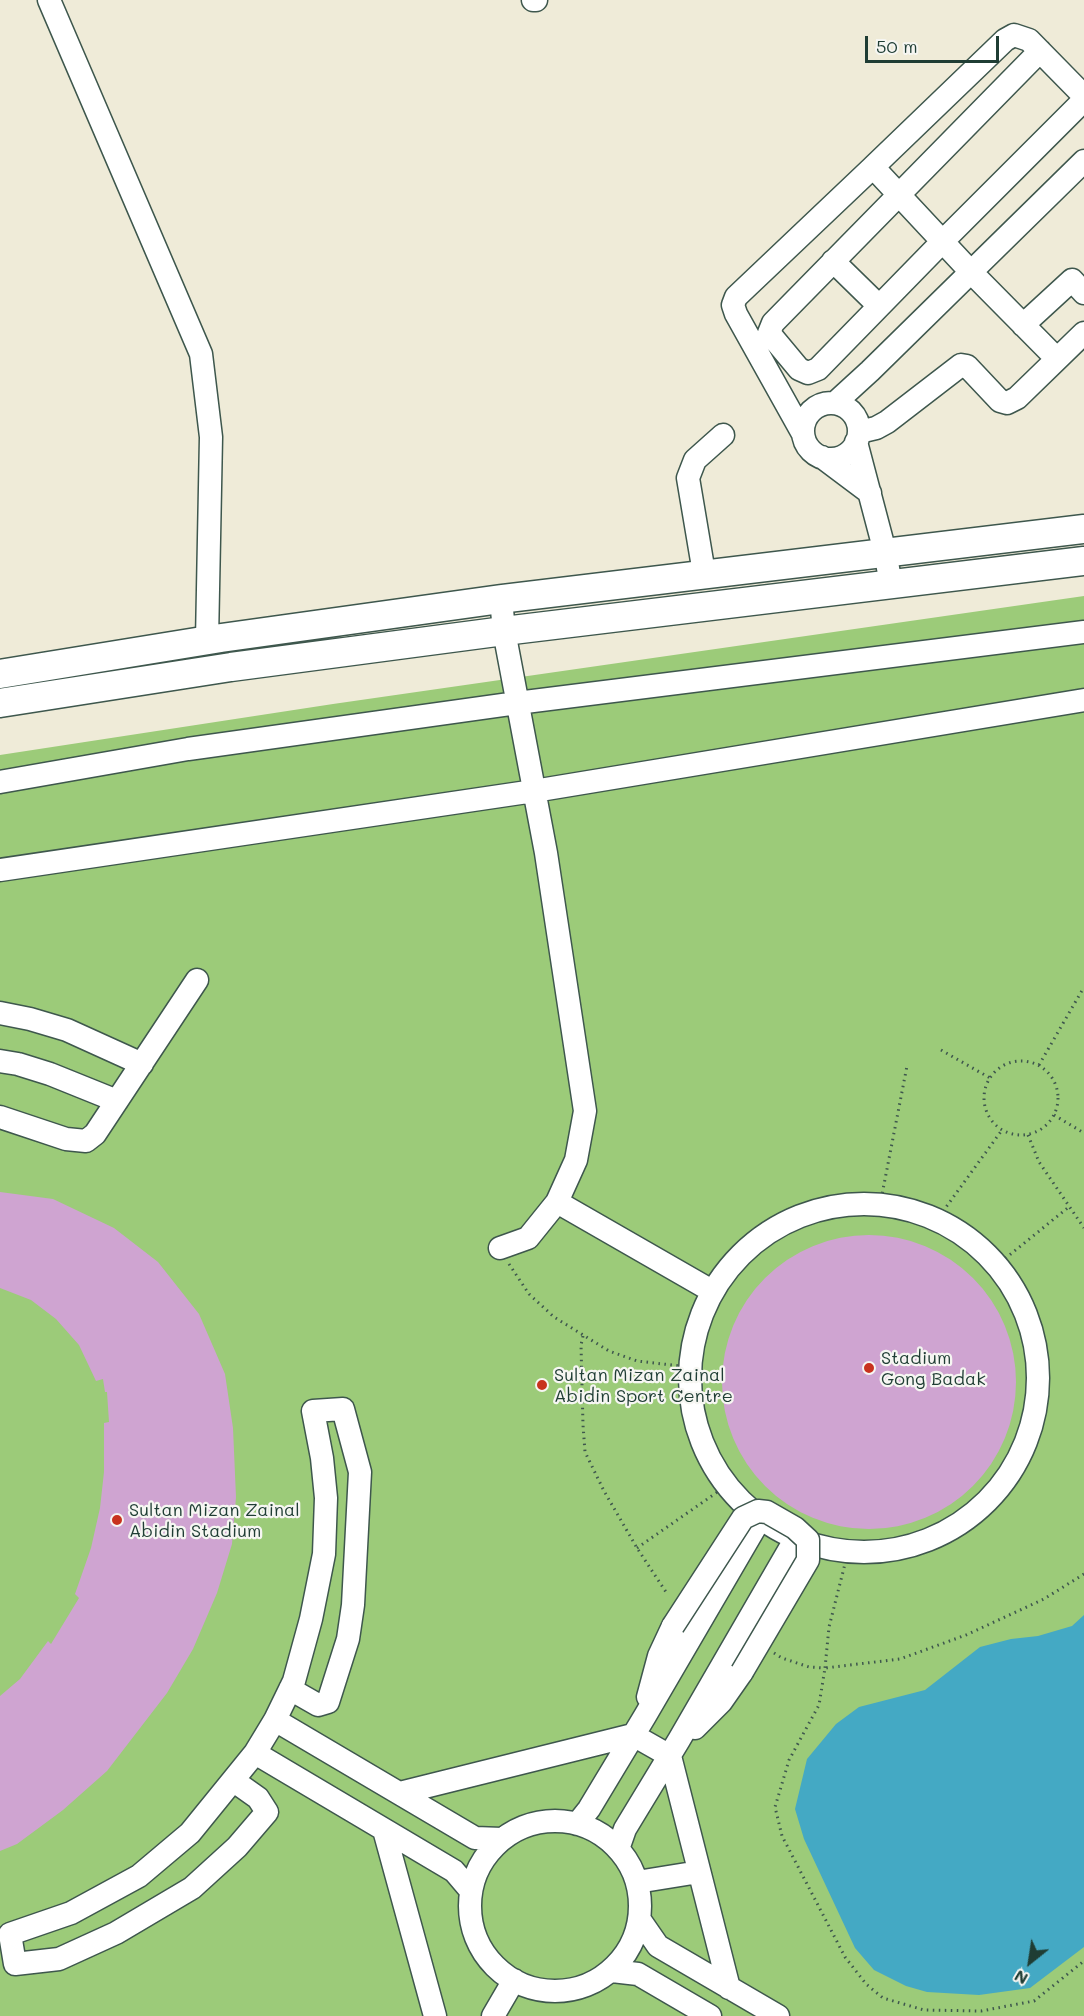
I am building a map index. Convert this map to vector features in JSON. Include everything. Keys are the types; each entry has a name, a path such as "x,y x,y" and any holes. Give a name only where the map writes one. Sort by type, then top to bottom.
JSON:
{"main road":[{"path":"0,674 207,640 501,599 1084,529"},
{"path":"0,703 231,667 504,631 1084,561"}],"street":[{"path":"50,0 201,354 211,437 207,640"},
{"path":"870,493 809,448 736,314 733,305 736,297 1005,40 1014,35 1029,40 1040,51 1084,98 819,369 808,373 799,369 769,333 770,328 1040,51"},
{"path":"873,167 971,272 1057,359"},
{"path":"835,403 971,272 1080,175"},
{"path":"833,261 879,306"},
{"path":"1023,325 1080,281"},
{"path":"822,457 830,459 846,454 858,437 887,422 961,365 967,366 1000,401 1007,403 1017,398 1084,333"},
{"path":"766,369 785,352"},
{"path":"803,434 806,417 811,410 826,403 835,403 850,410 855,416 891,584"},
{"path":"704,573 688,478 695,460 723,435"},
{"path":"500,1248 528,1238 557,1202 576,1160 585,1111 546,853 504,631 501,599"},
{"path":"0,782 188,749 518,703 1084,632"},
{"path":"0,870 534,791 1084,700"},
{"path":"0,1117 66,1139 86,1141 95,1134 197,980"},
{"path":"0,1013 30,1018 67,1030 142,1064"},
{"path":"0,1061 50,1074 117,1101"},
{"path":"557,1202 712,1291"},
{"path":"862,1204 880,1205 909,1211 936,1221 969,1240 996,1266 1008,1282 1033,1335 1038,1374 1035,1413 1023,1451 1003,1484 976,1513 943,1534 925,1542 887,1552 848,1552 802,1541 760,1519 726,1486 704,1450 692,1409 689,1367 696,1328 712,1291 721,1276 746,1249 791,1220 825,1208 862,1204"},
{"path":"234,1781 258,1798 267,1812 237,1847 192,1888 116,1933 59,1959 15,1965 10,1934 70,1913 139,1876 190,1833 234,1781 255,1753 275,1720 290,1689 311,1618 324,1554 326,1498 322,1458 313,1411 343,1409 360,1472 353,1605 348,1639 328,1702 318,1705 290,1689"},
{"path":"639,1726 665,1641 737,1524 750,1513 767,1512 782,1520 807,1540 808,1560 742,1672 711,1714 674,1748"},
{"path":"578,1824 639,1726 760,1519"},
{"path":"618,1849 625,1829 796,1538"},
{"path":"275,1720 475,1838 502,1839"},
{"path":"400,1793 639,1726 674,1748 699,1872 729,1988"},
{"path":"255,1753 454,1872 471,1891"},
{"path":"558,1821 578,1824 593,1830 618,1849 630,1865 641,1901 640,1920 630,1948 612,1971 590,1984 564,1991 538,1989 514,1980 496,1968 483,1952 474,1933 470,1912 471,1891 477,1871 487,1854 502,1839 519,1829 538,1823 558,1821"},
{"path":"384,1830 435,2016"},
{"path":"637,1882 699,1872"},
{"path":"640,1920 658,1946 778,2016"},
{"path":"612,1971 639,1974 710,2016"},
{"path":"493,2016 514,1980"}],"path":[{"path":"1039,1065 1084,987"},
{"path":"941,1050 990,1078"},
{"path":"1019,1061 1039,1065 1051,1076 1057,1087 1059,1100 1054,1115 1049,1123 1039,1131 1028,1135 1015,1134 1002,1129 987,1112 984,1101 985,1089 990,1078 1008,1063 1019,1061"},
{"path":"880,1205 907,1066"},
{"path":"1054,1115 1084,1133"},
{"path":"936,1221 1002,1129"},
{"path":"1028,1135 1039,1162 1084,1228"},
{"path":"996,1266 1070,1206"},
{"path":"500,1248 529,1294 554,1317 583,1336 609,1351 637,1361 689,1367"},
{"path":"583,1336 580,1346 585,1452 604,1491 677,1620"},
{"path":"637,1548 726,1486"},
{"path":"848,1552 829,1627 819,1705 789,1760 775,1807 782,1836 845,1957 866,1984 883,1998 924,2010 981,2011 1034,2001 1084,1961"},
{"path":"758,1644 782,1658 825,1668 900,1659 966,1635 1044,1599 1084,1574"}],"green space":[{"name":"Sultan Mizan Zainal Abidin Sport Centre","path":"1084,596 1084,2016 0,2016 0,755 333,704"}],"water":[{"path":"1084,1615 1084,1947 1030,1988 979,1995 927,1992 906,1986 874,1970 855,1948 804,1839 795,1809 807,1759 836,1724 859,1707 925,1690 980,1647 1011,1639 1038,1636 1072,1626"}],"building":[{"name":"Sultan Mizan Zainal Abidin Stadium","path":"0,1192 53,1199 114,1228 158,1262 199,1314 225,1374 233,1428 236,1497 232,1544 217,1593 193,1649 167,1693 107,1771 63,1810 17,1844 0,1851 0,1696 20,1679 48,1641 51,1644 79,1598 75,1594 91,1548 100,1508 104,1472 104,1423 109,1422 107,1392 105,1392 103,1379 96,1381 79,1345 56,1319 31,1300 0,1288"},
{"name":"Stadium Gong Badak","path":"869,1235 898,1238 925,1247 950,1260 973,1278 991,1301 1004,1326 1013,1353 1016,1382 1013,1411 1004,1438 991,1463 973,1486 950,1504 925,1517 898,1526 869,1529 840,1526 813,1517 788,1504 765,1486 747,1463 734,1438 725,1411 722,1382 725,1353 734,1326 747,1301 765,1278 788,1260 813,1247 840,1238"}],"place":[{"name":"Stadium Gong Badak","path":"869,1368"},
{"name":"Sultan Mizan Zainal Abidin Sport Centre","path":"542,1385"},
{"name":"Sultan Mizan Zainal Abidin Stadium","path":"117,1520"}]}
